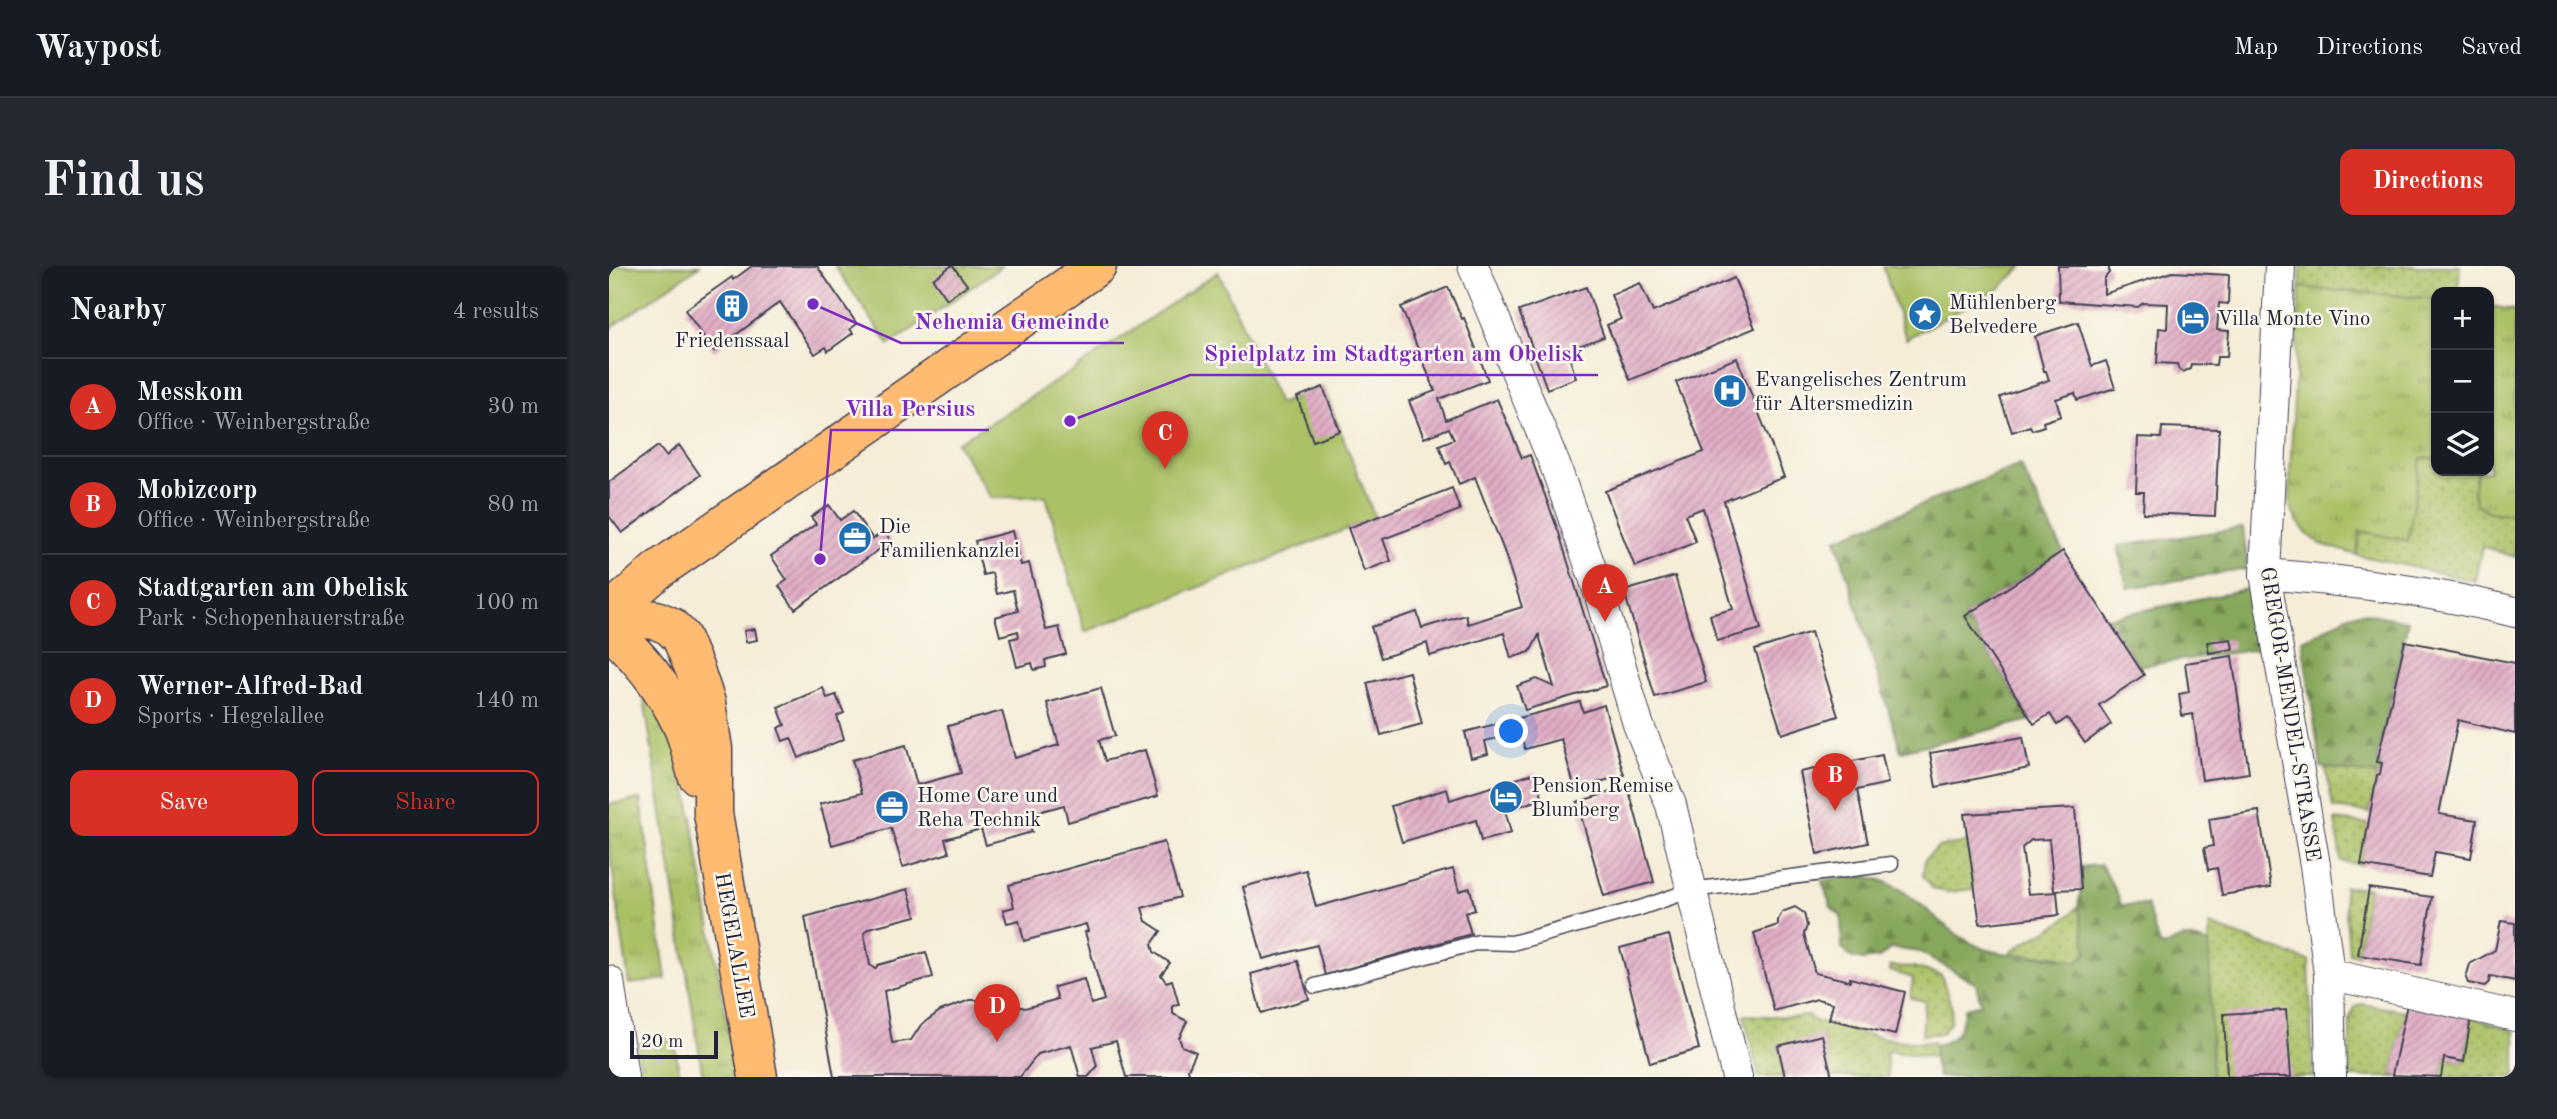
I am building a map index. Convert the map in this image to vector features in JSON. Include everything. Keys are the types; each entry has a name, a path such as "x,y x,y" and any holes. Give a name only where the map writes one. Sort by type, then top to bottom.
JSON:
{"main road":[{"path":"609,629 624,600 650,576 1097,266"},
{"name":"HEGELALLEE","path":"609,629 634,618 656,620 670,626 681,637 706,703 713,749 713,813 758,1077"}],"street":[{"path":"1473,266 1555,465 1597,586 1638,724 1671,805 1737,1077"},
{"name":"GREGOR-MENDEL-STRASSE","path":"2280,266 2265,574 2315,865 2329,974 2331,1077"},
{"path":"2265,574 2361,582 2455,597 2515,612"},
{"path":"2329,974 2515,1016"},
{"path":"609,981 623,1077"}],"lane":[{"path":"1315,986 1479,942 1513,943 1640,908 1692,890 1891,864"}],"green space":[{"path":"609,266 699,266 609,329"},
{"path":"835,266 1002,266 889,345"},
{"name":"Mühlenberg Belvedere","path":"1883,266 2023,266 2000,288 1906,339"},
{"path":"2301,266 2460,266 2458,287 2431,287 2431,299 2300,287"},
{"path":"1218,272 1279,404 1323,387 1375,518 1085,632 1046,496 991,498 957,443 1074,370"},
{"path":"2300,287 2431,299 2431,459 2421,458 2408,542 2360,531 2357,555 2321,544 2308,535 2290,506"},
{"path":"2494,307 2515,310 2515,515 2490,512 2476,504 2473,492 2476,476 2494,476"},
{"path":"2421,458 2431,459 2431,476 2476,476 2473,492 2476,504 2489,512 2515,515 2515,557 2482,546 2475,581 2357,555 2360,531 2408,541"},
{"path":"2020,465 2063,551 1965,616 2031,720 1901,751 1836,539"},
{"path":"2243,528 2248,569 2127,588 2118,546"},
{"path":"2251,588 2259,649 2139,666 2107,618"},
{"path":"2359,612 2408,621 2377,761 2382,763 2380,774 2377,775 2321,767 2302,640"},
{"path":"641,679 681,754 736,1077 703,1077"},
{"path":"2326,768 2377,775 2370,813 2333,808"},
{"path":"641,799 666,979 629,984 609,846 609,804"},
{"path":"2335,820 2369,824 2361,865 2341,861"},
{"path":"1969,842 1975,889 1948,892 1933,889 1923,876 1925,859 1938,847"},
{"path":"2101,865 2121,905 2147,905 2159,945 2164,947 2187,938 2210,944 2212,1077 1938,1077 1934,1060 1936,1045 1950,1040 1958,1032 1965,1008 1981,1004 1976,984 1920,952 1891,948 1879,958 1862,960 1851,957 1842,948 1841,916 1831,907 1822,881 1854,876 1877,879 1908,895 1966,940 1982,948 2077,962 2087,953 2078,906 2081,889 2079,867"},
{"path":"2344,887 2369,888 2358,955 2349,953"},
{"path":"2078,906 2087,953 2077,962 2057,956 2009,954 2026,941 2063,921"},
{"path":"2209,925 2309,961 2313,1077 2212,1077"},
{"path":"1890,966 1913,967 1941,975 1952,1008 1950,1023 1942,1033 1922,1035 1925,1001 1910,998 1913,978 1890,971"},
{"path":"2361,1004 2406,1011 2392,1075 2400,1077 2350,1077 2350,1018 2355,1007"},
{"path":"1744,1015 1809,1015 1810,1019 1819,1022 1875,1036 1932,1042 1936,1045 1934,1057 1886,1051 1888,1077 1832,1077 1823,1038 1778,1046 1785,1077 1759,1077"},
{"path":"2471,1017 2515,1031 2515,1077 2441,1077 2444,1058 2464,1062"},
{"path":"674,1039 680,1077 642,1077 637,1044"}],"building":[{"name":"Friedenssaal","path":"752,266 817,266 857,324 850,329 853,333 828,351 826,347 815,354 780,302 714,351 685,310"},
{"path":"951,266 967,285 947,299 933,279"},
{"name":"Villa Monte Vino","path":"2058,266 2109,266 2109,273 2104,279 2104,294 2172,272 2229,275 2228,304 2219,303 2217,330 2229,331 2227,357 2217,357 2216,365 2191,364 2190,369 2183,372 2177,364 2157,363 2159,328 2167,329 2168,304 2143,303 2138,307 2059,301"},
{"path":"1734,278 1755,328 1630,380 1607,325 1621,319 1611,295 1640,283 1653,312"},
{"path":"1448,287 1462,319 1464,318 1488,380 1439,399 1446,420 1497,399 1522,458 1530,455 1559,533 1606,686 1525,710 1517,686 1537,679 1554,687 1539,635 1530,652 1511,658 1504,633 1430,656 1427,643 1381,658 1371,627 1417,612 1422,628 1466,615 1468,624 1522,607 1504,551 1475,477 1459,484 1450,462 1446,464 1439,445 1454,439 1449,428 1424,438 1409,401 1435,391 1401,307"},
{"path":"1586,287 1604,337 1567,350 1576,378 1547,389 1519,311"},
{"path":"2078,322 2092,366 2106,361 2115,388 2077,400 2075,393 2056,399 2061,416 2043,422 2044,426 2032,430 2030,426 2012,432 2000,397 2049,380 2035,336"},
{"path":"1737,358 1784,477 1724,501 1761,629 1717,641 1710,615 1733,609 1703,508 1685,515 1696,542 1635,567 1605,491 1704,452 1676,382"},
{"path":"1323,387 1340,431 1313,441 1297,397"},
{"path":"2162,427 2219,429 2215,516 2143,513 2144,492 2136,492 2138,437 2161,438"},
{"path":"679,445 700,475 622,533 609,516 609,482 658,446 666,456"},
{"path":"1452,488 1460,510 1383,539 1391,561 1364,571 1348,528"},
{"path":"829,505 840,520 853,511 873,539 884,531 891,541 795,609 779,586 787,580 771,556 816,524 811,517"},
{"path":"1012,531 1021,565 1029,563 1046,630 1059,627 1066,654 1045,660 1046,667 1034,670 1032,663 1017,667 1010,639 1019,637 1018,631 1000,636 995,617 1018,611 1013,590 997,594 992,573 983,575 975,541"},
{"path":"2063,551 2144,675 2099,705 2111,724 2085,743 2067,718 2057,725 2050,714 2034,724 1965,616"},
{"path":"1675,576 1706,682 1655,697 1624,591"},
{"path":"755,629 757,640 746,642 744,631"},
{"path":"1811,632 1838,716 1782,734 1755,650"},
{"path":"2231,639 2233,649 2209,653 2207,642"},
{"path":"2405,641 2515,663 2515,734 2458,720 2439,814 2477,820 2471,858 2435,852 2430,877 2361,865 2377,775 2380,774 2382,763 2377,762"},
{"path":"2232,656 2249,773 2202,780 2193,714 2182,716 2179,694 2189,692 2185,663"},
{"path":"1409,672 1422,724 1381,735 1367,683"},
{"path":"823,688 827,698 836,695 844,713 837,716 844,739 799,758 791,738 783,741 778,728 785,725 778,707"},
{"path":"1101,688 1115,736 1099,740 1105,761 1145,750 1158,796 1068,822 1064,805 1027,815 1032,832 986,845 981,829 945,839 949,853 903,867 891,828 832,845 820,804 862,793 852,760 906,745 917,785 961,773 948,726 1002,711 1015,758 1059,745 1047,703"},
{"path":"1580,702 1583,712 1604,705 1624,775 1575,789 1561,739 1525,749 1520,733 1485,741 1488,754 1471,758 1465,732"},
{"path":"2023,737 2029,768 1936,787 1930,753"},
{"path":"1882,755 1888,783 1857,790 1868,843 1817,854 1800,772"},
{"path":"1535,773 1543,799 1505,810 1511,833 1481,841 1476,820 1402,842 1391,806 1447,789 1450,800"},
{"path":"1628,787 1654,882 1604,896 1577,802"},
{"path":"2075,808 2081,889 2054,890 2049,839 2031,840 2022,848 2028,894 2057,892 2059,915 1980,924 1964,814"},
{"path":"2259,811 2271,887 2222,895 2217,868 2208,870 2204,848 2213,846 2209,819"},
{"path":"1164,842 1180,897 1142,908 1146,921 1161,931 1152,944 1154,952 1170,963 1161,975 1166,982 1172,980 1179,1005 1173,1006 1173,1014 1187,1021 1179,1038 1182,1046 1196,1052 1188,1069 1190,1077 1126,1077 1116,1041 1092,1047 1097,1067 1088,1077 1080,1077 1071,1045 1038,1054 1020,1077 834,1077 805,917 908,889 916,916 869,928 864,933 870,965 875,969 878,965 926,952 933,977 884,991 892,1043 911,1040 921,1025 940,1011 970,1000 995,1000 1025,1008 1058,999 1054,987 1084,979 1091,1004 1104,1000 1085,932 1088,931 1086,924 1024,941 1019,920 1007,923 1003,910 1014,907 1009,885"},
{"path":"1453,869 1459,891 1470,888 1475,910 1465,913 1471,934 1325,975 1317,945 1263,959 1243,887 1306,870 1316,907"},
{"path":"2369,888 2432,897 2421,965 2358,955"},
{"path":"1795,907 1804,913 1807,926 1804,934 1815,973 1850,981 1850,978 1905,992 1895,1035 1829,1019 1833,1003 1817,999 1774,1011 1754,933 1778,925 1782,912"},
{"path":"2501,921 2515,923 2515,981 2490,976 2485,986 2468,983 2466,978 2470,964 2495,950"},
{"path":"1669,935 1699,1049 1650,1063 1620,948"},
{"path":"1298,961 1309,999 1261,1013 1251,974"},
{"path":"2407,1004 2471,1017 2464,1062 2444,1058 2441,1077 2392,1075"},
{"path":"2286,1010 2291,1077 2227,1077 2224,1014"},
{"path":"1822,1035 1832,1077 1785,1077 1778,1046"}],"place":[{"name":"Nehemia Gemeinde","path":"813,304"},
{"name":"Friedenssaal","path":"732,306"},
{"name":"Mühlenberg Belvedere","path":"1925,314"},
{"name":"Villa Monte Vino","path":"2193,318"},
{"name":"Evangelisches Zentrum für Altersmedizin","path":"1730,391"},
{"name":"Spielplatz im Stadtgarten am Obelisk","path":"1070,421"},
{"name":"Stadtgarten am Obelisk","path":"1165,469"},
{"name":"Die Familienkanzlei","path":"855,538"},
{"name":"Villa Persius","path":"820,559"},
{"name":"Messkom","path":"1605,622"},
{"name":"Pension Remise Blumberg","path":"1506,797"},
{"name":"Home Care und Reha Technik","path":"892,807"},
{"name":"Mobizcorp","path":"1835,811"},
{"name":"Werner-Alfred-Bad","path":"997,1042"}]}
